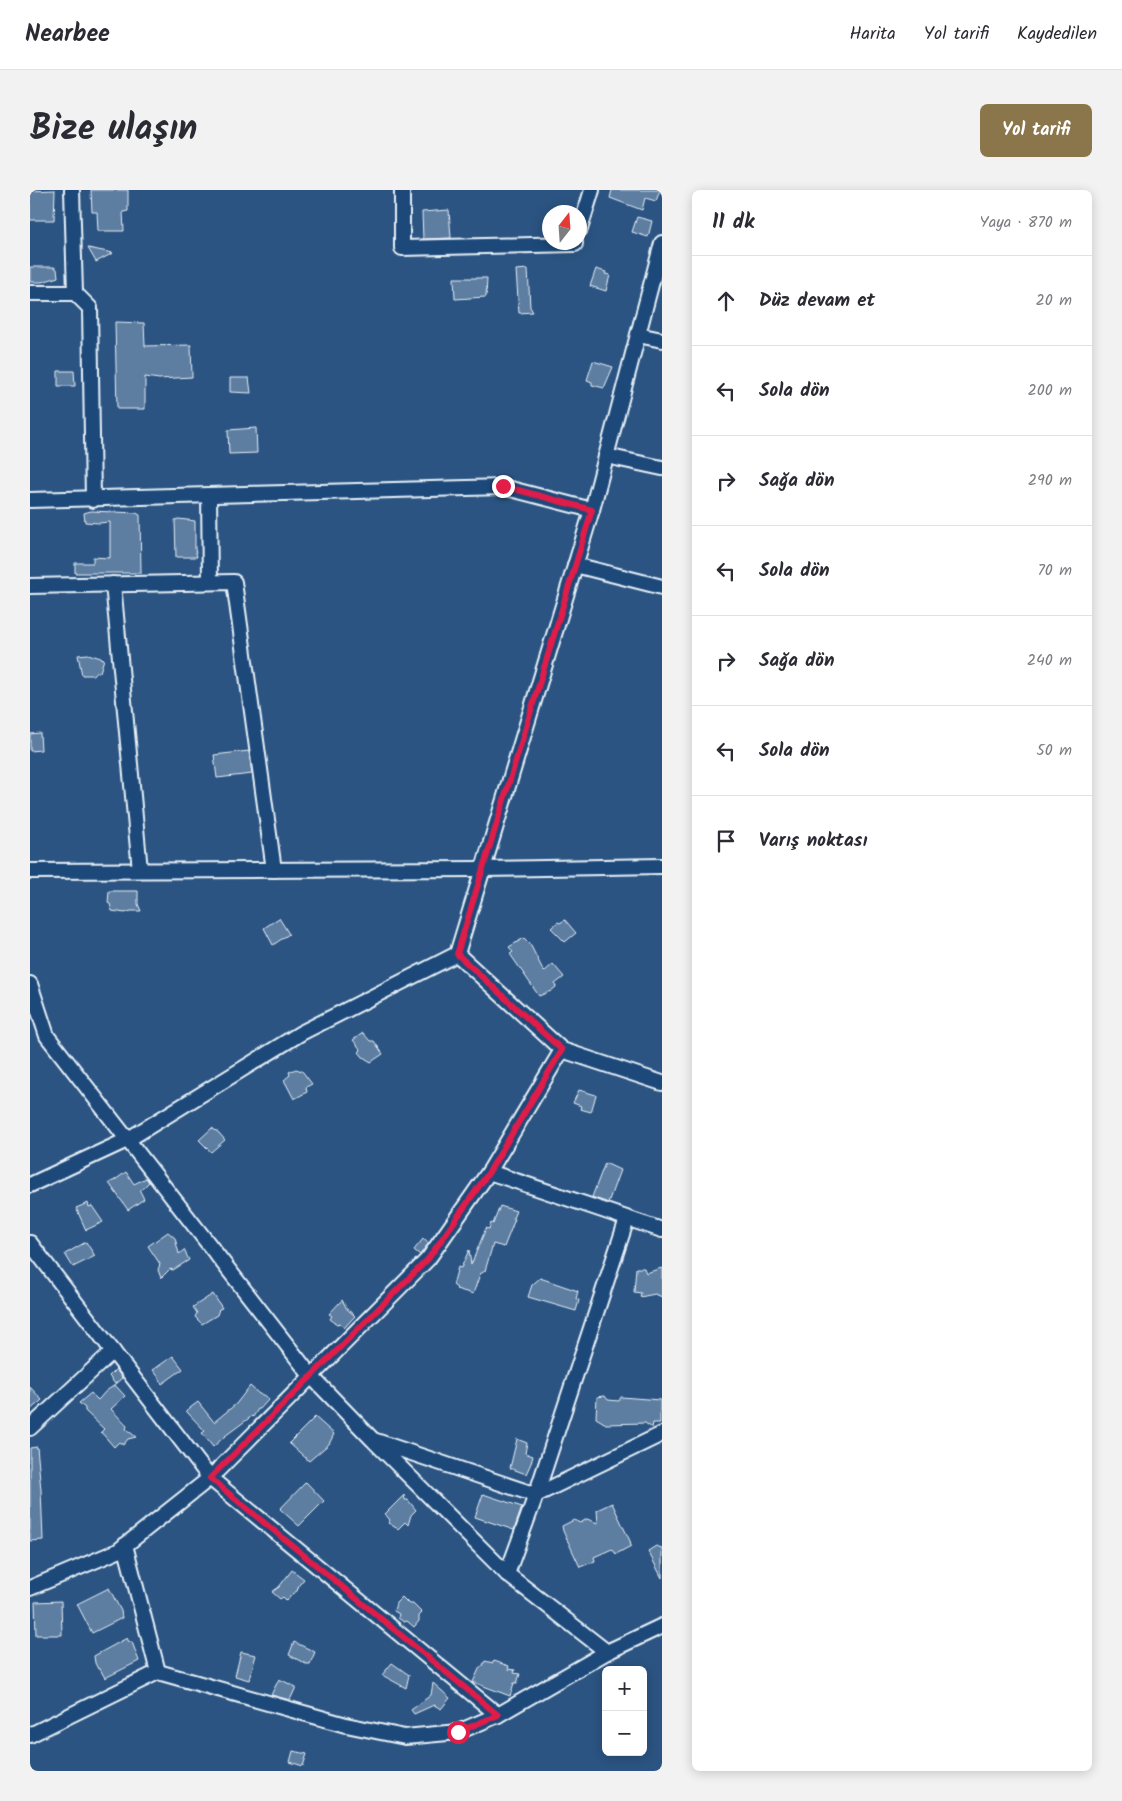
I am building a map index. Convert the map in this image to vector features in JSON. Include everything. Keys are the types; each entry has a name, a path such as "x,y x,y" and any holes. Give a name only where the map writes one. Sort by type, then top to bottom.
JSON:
{"street":[{"path":"72,190 75,293 90,308 93,500"},
{"path":"402,190 402,248 542,245"},
{"path":"587,206 592,190"},
{"path":"30,1185 127,1140 301,1033 457,954 592,510 662,246"},
{"path":"30,293 75,293"},
{"path":"638,335 662,340"},
{"path":"606,456 662,468"},
{"path":"30,500 93,500 503,486 592,510"},
{"path":"209,495 210,582"},
{"path":"575,565 662,587"},
{"path":"30,586 234,582 274,870"},
{"path":"113,584 140,870"},
{"path":"30,871 483,869 662,866"},
{"path":"457,954 562,1050 662,1083"},
{"path":"30,984 47,1036 311,1376 507,1574 607,1652"},
{"path":"30,1588 118,1551 210,1478 428,1259 489,1172 562,1050"},
{"path":"489,1172 662,1230"},
{"path":"507,1574 536,1495 627,1219"},
{"path":"30,1243 210,1478 498,1715"},
{"path":"30,1428 113,1351"},
{"path":"373,1440 536,1495 662,1434"},
{"path":"125,1545 158,1672"},
{"path":"30,1735 158,1672 346,1725 404,1737 458,1732 498,1715 607,1652 662,1626"}],"building":[{"path":"55,190 54,220 30,220 30,191"},
{"path":"91,190 128,190 128,211 123,212 124,231 98,231 97,212 92,212"},
{"path":"612,190 660,190 656,201 645,198 642,210 610,198"},
{"path":"449,210 451,238 423,239 422,212"},
{"path":"637,217 652,221 648,237 632,232"},
{"path":"88,248 113,253 96,262"},
{"path":"30,267 54,267 57,269 58,277 42,282 30,282"},
{"path":"528,269 530,307 533,312 519,313 516,270"},
{"path":"596,269 610,275 606,291 590,286"},
{"path":"454,278 487,278 486,297 455,299"},
{"path":"115,322 144,323 145,346 191,345 192,377 159,379 145,377 145,409 117,409"},
{"path":"593,361 613,367 604,388 592,385 592,382 587,380"},
{"path":"58,371 74,371 75,386 58,386"},
{"path":"230,378 249,378 251,393 230,392"},
{"path":"256,428 257,453 229,454 228,430"},
{"path":"91,511 136,513 140,515 141,573 75,573 75,563 93,563 93,557 110,558 110,522 85,522 84,513"},
{"path":"175,520 195,521 195,549 197,557 176,557"},
{"path":"88,654 104,659 100,672 96,672 94,675 82,675 78,655"},
{"path":"40,733 41,750 30,751 30,734"},
{"path":"249,751 252,774 217,778 214,755"},
{"path":"109,891 138,891 138,904 141,911 125,913 112,911 108,903"},
{"path":"279,918 289,934 273,945 264,928"},
{"path":"565,920 576,933 565,942 551,928 558,922 560,923"},
{"path":"524,938 530,944 544,972 553,964 564,977 555,984 556,987 551,991 539,996 510,954 513,952 509,947"},
{"path":"363,1033 370,1041 374,1041 383,1054 371,1062 363,1057 359,1052 361,1050 353,1040"},
{"path":"296,1069 302,1071 312,1084 306,1087 307,1092 294,1099 284,1080 290,1075 289,1072"},
{"path":"579,1090 596,1095 591,1112 580,1109 581,1106 573,1103"},
{"path":"212,1128 225,1140 211,1152 199,1140"},
{"path":"605,1163 620,1170 608,1203 592,1197"},
{"path":"126,1172 134,1184 146,1178 149,1182 140,1191 144,1199 128,1210 109,1183"},
{"path":"88,1203 89,1207 92,1206 103,1222 86,1230 76,1208"},
{"path":"500,1206 516,1211 513,1218 515,1219 504,1247 493,1244 485,1271 480,1274 473,1294 456,1289 453,1285 458,1267 461,1268 469,1250 471,1265 486,1228 489,1229 491,1223 493,1224"},
{"path":"168,1232 175,1238 179,1254 184,1250 189,1260 173,1270 170,1269 161,1278 158,1270 160,1264 148,1246"},
{"path":"423,1239 429,1243 420,1255 414,1250"},
{"path":"86,1242 95,1256 73,1267 65,1254"},
{"path":"636,1268 644,1268 646,1273 662,1268 662,1297 655,1294 640,1297 641,1293 634,1292"},
{"path":"540,1278 578,1291 576,1299 579,1300 576,1311 528,1297 532,1285"},
{"path":"213,1294 222,1308 219,1309 217,1315 202,1324 195,1317 197,1313 193,1307"},
{"path":"342,1300 347,1309 355,1316 344,1328 340,1323 337,1324 330,1319 332,1316 329,1314"},
{"path":"173,1356 183,1369 162,1384 153,1370"},
{"path":"116,1369 122,1378 115,1384 109,1376"},
{"path":"115,1385 125,1396 111,1409 127,1426 126,1429 136,1437 128,1439 123,1445 119,1442 114,1447 101,1432 104,1429 79,1403 91,1393 98,1400"},
{"path":"250,1386 259,1394 269,1399 258,1409 253,1417 225,1436 213,1447 202,1433 205,1431 186,1411 198,1402 214,1422 236,1404"},
{"path":"30,1387 42,1400 30,1410"},
{"path":"605,1396 608,1400 619,1401 621,1397 660,1400 660,1423 653,1423 652,1428 645,1423 606,1424 596,1418 597,1397"},
{"path":"315,1417 334,1434 329,1444 309,1461 289,1443"},
{"path":"517,1439 527,1443 525,1453 533,1456 526,1474 510,1468"},
{"path":"37,1447 43,1540 30,1541 30,1448"},
{"path":"306,1482 324,1501 299,1526 280,1509"},
{"path":"483,1494 522,1507 514,1530 475,1517"},
{"path":"404,1495 405,1500 408,1500 416,1510 411,1515 408,1525 405,1522 398,1529 388,1523 390,1520 385,1514"},
{"path":"612,1503 631,1546 616,1554 612,1549 594,1557 595,1561 580,1567 562,1526 574,1520 580,1523 587,1519 598,1523 597,1510"},
{"path":"656,1546 662,1548 662,1578 648,1551"},
{"path":"292,1570 304,1579 297,1591 287,1601 283,1597 280,1599 272,1592 279,1587"},
{"path":"109,1588 121,1611 122,1618 92,1633 77,1604"},
{"path":"402,1597 422,1613 414,1627 407,1621 404,1622 398,1618 399,1614 394,1611 396,1603"},
{"path":"61,1601 62,1635 36,1635 35,1602"},
{"path":"127,1638 129,1642 132,1642 139,1661 105,1678 95,1663 94,1656"},
{"path":"294,1642 315,1652 310,1664 306,1664 289,1655"},
{"path":"241,1652 256,1655 249,1680 235,1676"},
{"path":"485,1661 493,1663 494,1661 509,1666 508,1669 515,1670 514,1673 520,1674 517,1683 514,1683 510,1696 473,1682"},
{"path":"392,1663 409,1675 406,1688 382,1675"},
{"path":"279,1679 296,1687 290,1700 271,1695"},
{"path":"433,1683 450,1698 441,1709 434,1705 414,1714 411,1710 431,1695"},
{"path":"293,1751 307,1754 303,1766 290,1762"}],"route":[{"path":"458,1732 498,1715 210,1478 428,1259 489,1172 562,1050 457,954 592,510 503,486"}]}
